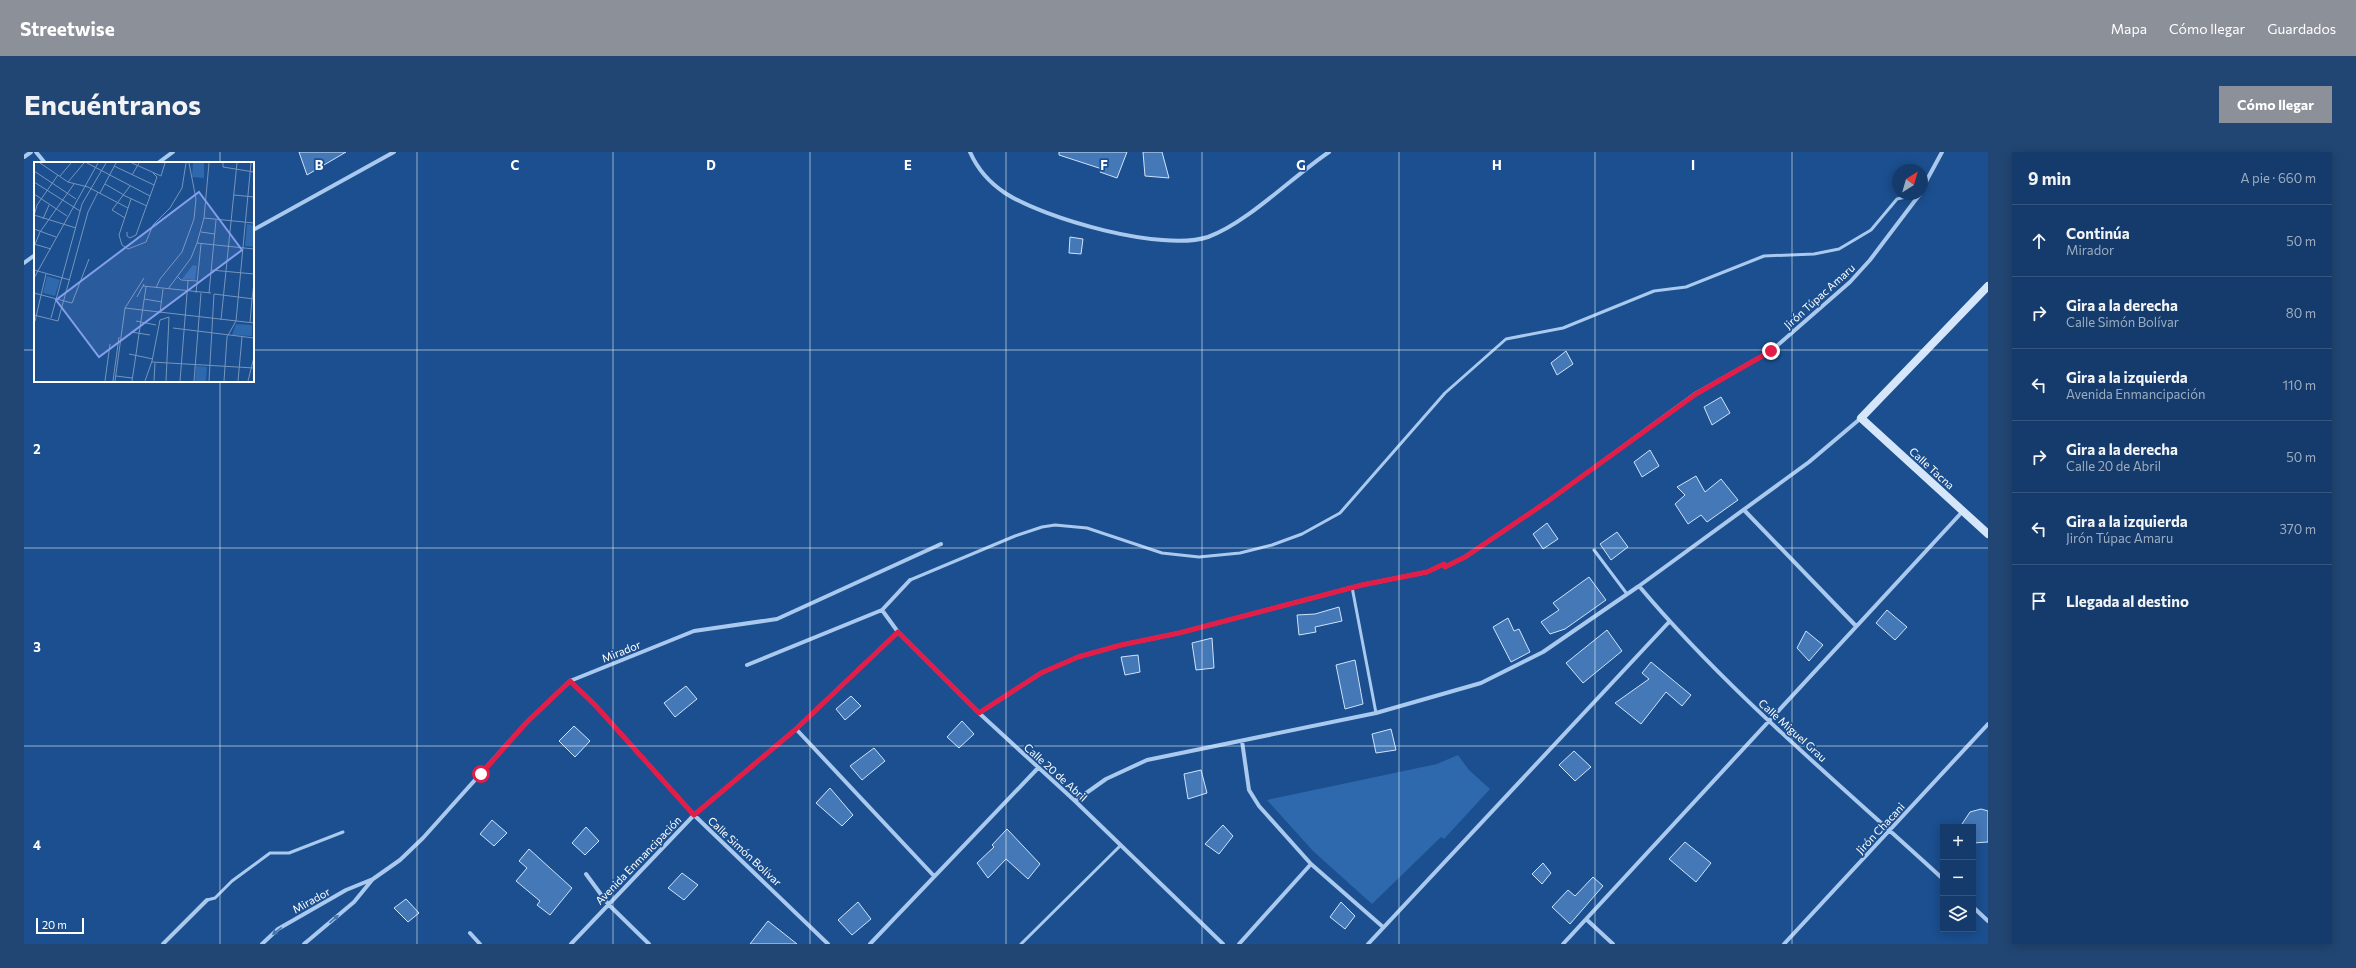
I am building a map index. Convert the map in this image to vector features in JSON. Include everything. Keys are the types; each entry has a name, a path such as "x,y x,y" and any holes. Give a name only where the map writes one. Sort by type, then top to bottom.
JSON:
{"street":[{"path":"24,158 31,152"},
{"path":"36,152 44,162"},
{"path":"159,162 173,152"},
{"path":"254,229 394,152"},
{"path":"970,152 982,172 1005,193 1060,219 1163,242 1180,242 1207,237 1234,224 1329,152"},
{"path":"1928,179 1942,152"},
{"name":"Jirón Túpac Amaru","path":"979,713 1041,673 1078,657 1121,645 1179,633 1352,588 1427,572 1444,564 1445,567 1465,557 1554,496 1696,394 1771,351 1855,276 1889,237 1915,200"},
{"path":"24,263 34,256"},
{"path":"1075,801 1106,779 1147,760 1376,713 1481,683 1543,652 1639,586 1808,462 1861,418 1988,286"},
{"name":"Calle Tacna","path":"1861,418 1988,534"},
{"path":"1744,510 1856,626"},
{"path":"1563,944 1963,511"},
{"name":"Mirador","path":"262,944 278,929 346,890 373,879 400,860 423,838 526,723 570,681 694,631 777,619 941,544"},
{"path":"747,665 882,610 910,580"},
{"name":"Calle Miguel Grau","path":"1639,586 1669,622 1770,720 1940,876"},
{"name":"Calle 20 de Abril","path":"882,610 898,632 979,713 1075,801 1223,944"},
{"path":"1368,944 1669,622"},
{"name":"Avenida Enmancipación","path":"571,944 694,815 796,729 898,632"},
{"name":"Calle Simón Bolívar","path":"570,681 595,705 694,815 828,944"},
{"name":"Jirón Chacani","path":"1784,944 1988,724"},
{"path":"796,729 934,876"},
{"path":"1242,741 1249,790 1254,799 1311,864 1383,927"},
{"path":"870,944 1038,768"},
{"path":"1239,944 1311,864"},
{"path":"586,874 608,904 649,944"},
{"name":"Mirador","path":"304,944 354,902 373,879"},
{"path":"163,944 207,900"},
{"path":"1976,910 1988,921"},
{"path":"1586,920 1613,944"},
{"path":"470,933 480,944"}],"lane":[{"path":"910,580 1042,526 1055,525 1087,528 1162,552 1199,557 1240,553 1272,545 1302,534 1340,513 1445,393 1506,339 1563,328 1654,292 1686,287 1764,256 1814,254 1839,249 1871,230 1896,200"},
{"path":"1594,550 1627,594"},
{"path":"1352,588 1376,713"},
{"path":"207,900 215,898 232,881 270,854 289,852 343,832"},
{"path":"1021,944 1120,846"}],"shaded area":[{"path":"1458,755 1469,770 1490,789 1444,839 1441,837 1372,904 1313,851 1267,800 1437,764"}],"building":[{"path":"299,152 346,152 307,175"},
{"path":"1059,152 1127,152 1117,178 1100,172 1102,169 1059,155"},
{"path":"1143,152 1162,152 1169,178 1145,176"},
{"path":"1070,237 1083,239 1081,254 1069,253"},
{"path":"1566,351 1573,364 1557,375 1551,363"},
{"path":"1721,397 1730,413 1712,425 1704,407"},
{"path":"1650,450 1659,466 1642,477 1634,462"},
{"path":"1696,476 1705,492 1721,479 1738,500 1707,522 1701,515 1688,524 1675,504 1685,495 1677,487"},
{"path":"1547,523 1558,539 1543,549 1533,534"},
{"path":"1617,532 1628,547 1611,560 1600,544"},
{"path":"1589,577 1606,600 1565,629 1550,634 1541,622 1559,610 1553,603"},
{"path":"1339,607 1342,621 1315,627 1316,632 1299,635 1297,615 1315,614"},
{"path":"1887,610 1907,627 1895,640 1876,623"},
{"path":"1508,618 1514,631 1519,629 1530,652 1511,662 1493,627"},
{"path":"1607,630 1622,651 1583,683 1566,663"},
{"path":"1806,631 1823,645 1809,661 1797,648"},
{"path":"1212,638 1214,668 1196,670 1192,643"},
{"path":"1138,655 1140,672 1125,675 1121,657"},
{"path":"1355,660 1363,704 1345,709 1336,665"},
{"path":"1651,662 1691,695 1682,706 1666,692 1641,724 1615,703 1649,679 1642,673"},
{"path":"686,686 697,699 675,717 664,703"},
{"path":"851,696 861,706 845,720 836,709"},
{"path":"962,721 974,734 959,748 947,737"},
{"path":"574,726 590,741 575,757 559,741"},
{"path":"1391,729 1396,750 1376,753 1372,734"},
{"path":"874,748 885,761 862,780 850,766"},
{"path":"1574,751 1591,767 1575,781 1559,765"},
{"path":"1201,770 1207,793 1188,799 1184,774"},
{"path":"830,788 853,815 842,826 816,803"},
{"path":"1981,809 1988,811 1988,842 1976,843 1976,824 1962,824 1970,812"},
{"path":"492,820 507,833 494,846 480,834"},
{"path":"1223,825 1233,836 1219,854 1205,844"},
{"path":"586,827 599,841 585,855 572,843"},
{"path":"1007,829 1040,864 1028,879 1006,859 988,878 977,863 994,847 992,845"},
{"path":"1685,842 1711,863 1696,882 1669,859"},
{"path":"529,849 572,888 550,915 537,905 540,901 516,881 527,868 519,861"},
{"path":"1543,863 1551,873 1542,884 1532,874"},
{"path":"682,873 698,885 684,900 668,888"},
{"path":"1593,877 1603,886 1570,924 1552,907 1568,890 1575,896"},
{"path":"406,899 419,913 408,922 394,908"},
{"path":"858,902 871,919 852,935 838,920"},
{"path":"1341,902 1355,916 1345,929 1330,917"},
{"path":"768,921 797,944 750,944"}],"route":[{"path":"481,774 526,723 570,681 595,705 694,815 796,729 898,632 979,713 1041,673 1078,657 1121,645 1179,633 1362,585 1427,572 1444,564 1445,567 1465,557 1548,501 1696,394 1771,351"}]}
